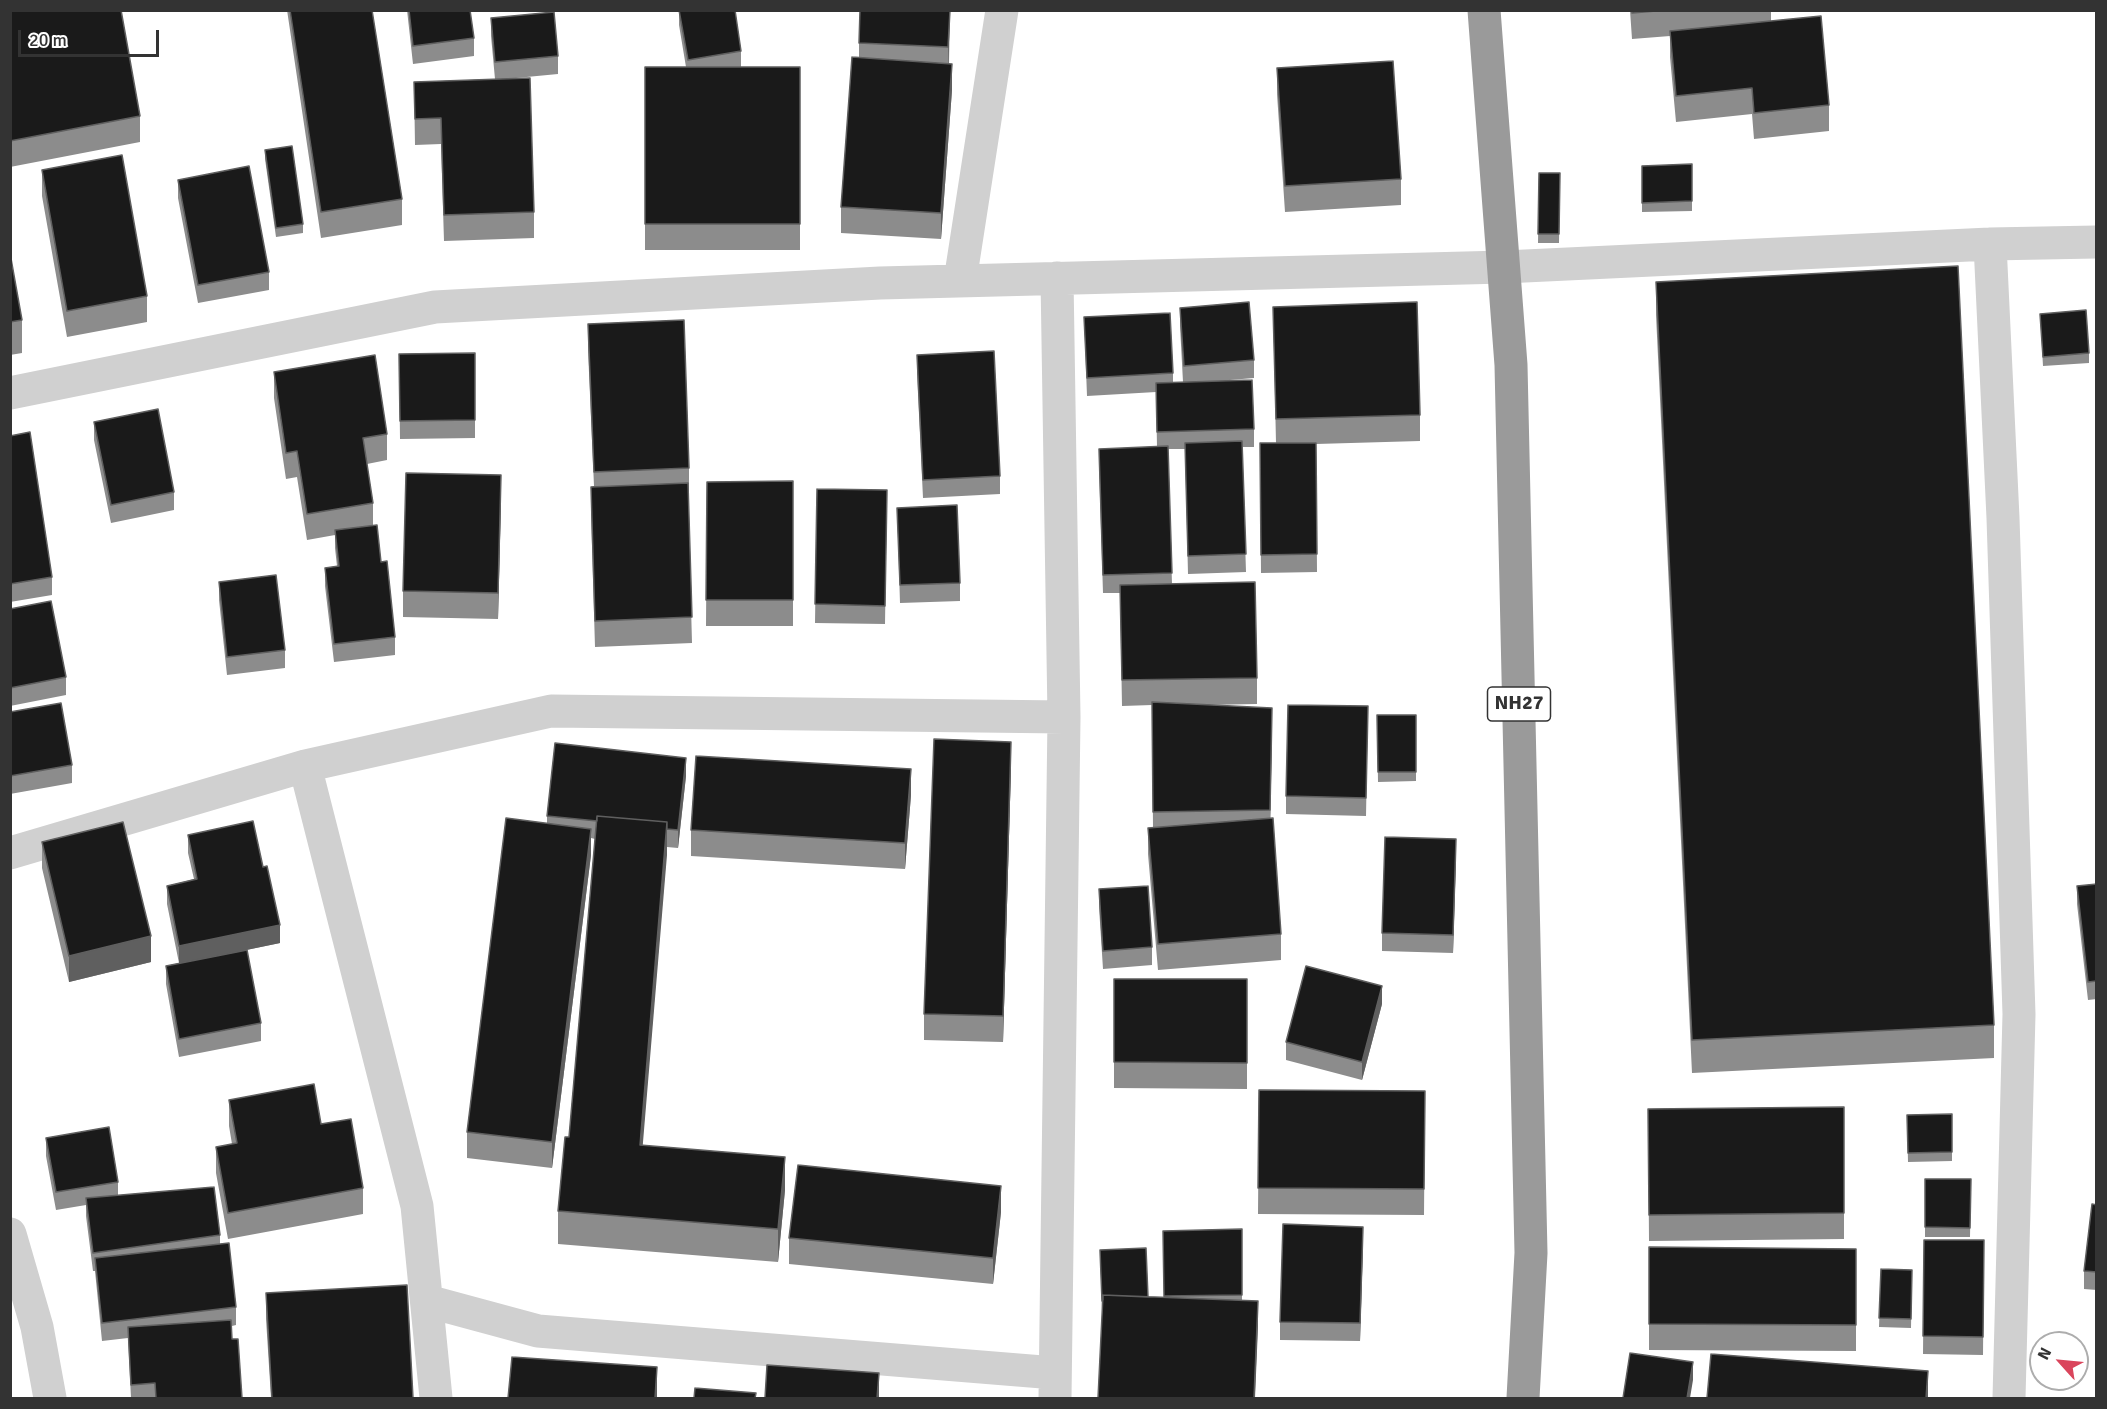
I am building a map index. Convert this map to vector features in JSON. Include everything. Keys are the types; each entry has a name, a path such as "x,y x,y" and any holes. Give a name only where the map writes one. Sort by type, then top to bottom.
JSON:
{"highway":[{"name":"NH27","path":"1484,10 1512,365 1532,1253 1523,1398"}],"street":[{"path":"960,281 1002,10"},
{"path":"10,393 435,307 880,283 1504,267 1990,244 2097,242"},
{"path":"1990,244 2003,530 2019,1014 2009,1398"},
{"path":"427,1301 538,1330 1055,1386 1064,717 1057,278"},
{"path":"10,853 305,766 551,711 1064,717"},
{"path":"305,766 417,1206 436,1398"},
{"path":"10,1234 38,1327 50,1398"}],"building":[{"path":"10,10 121,10 140,116 10,141"},
{"path":"290,10 372,10 402,199 321,212"},
{"path":"409,10 470,10 474,38 413,46"},
{"path":"679,10 735,10 741,51 688,60"},
{"path":"860,10 950,10 948,47 859,43"},
{"path":"1632,10 1668,10 1632,13"},
{"path":"554,12 558,56 495,62 491,18"},
{"path":"1821,16 1829,105 1754,113 1752,88 1676,96 1670,31"},
{"path":"852,57 952,64 941,213 841,207"},
{"path":"1393,61 1401,179 1285,186 1277,68"},
{"path":"645,67 800,67 800,224 645,224"},
{"path":"530,78 534,212 444,215 441,118 415,119 414,82"},
{"path":"292,146 303,224 276,228 265,150"},
{"path":"122,155 147,296 67,311 42,170"},
{"path":"1692,164 1692,201 1642,203 1642,166"},
{"path":"249,166 269,272 198,285 178,180"},
{"path":"1539,173 1560,173 1559,234 1538,234"},
{"path":"10,253 22,320 10,322"},
{"path":"1958,266 1994,1025 1692,1040 1656,282"},
{"path":"1249,302 1254,360 1184,366 1180,308"},
{"path":"1417,302 1420,415 1276,419 1273,307"},
{"path":"2086,310 2089,353 2043,357 2040,314"},
{"path":"1170,313 1173,373 1087,378 1084,317"},
{"path":"684,320 689,468 594,472 588,324"},
{"path":"994,351 1000,476 923,480 917,355"},
{"path":"475,353 475,420 400,421 399,354"},
{"path":"375,355 387,434 363,438 373,503 307,514 297,451 286,453 274,372"},
{"path":"1252,380 1254,429 1157,432 1156,383"},
{"path":"158,409 174,492 111,505 94,422"},
{"path":"30,432 52,577 10,584 10,436"},
{"path":"1242,441 1246,554 1188,556 1185,443"},
{"path":"1260,443 1316,443 1317,554 1261,555"},
{"path":"1168,446 1172,573 1103,575 1099,449"},
{"path":"406,473 501,475 498,593 403,591"},
{"path":"793,481 793,600 706,600 707,482"},
{"path":"688,483 692,617 595,621 591,487"},
{"path":"817,489 887,490 885,606 815,604"},
{"path":"957,505 960,583 900,585 897,508"},
{"path":"377,525 381,562 387,561 395,637 334,644 325,568 339,566 335,530"},
{"path":"276,575 285,650 227,657 219,582"},
{"path":"1255,582 1257,678 1122,680 1120,585"},
{"path":"51,601 66,677 10,688 10,609"},
{"path":"1152,702 1272,708 1270,810 1153,812"},
{"path":"61,703 72,765 10,776 10,712"},
{"path":"1288,705 1368,706 1366,798 1286,796"},
{"path":"1377,715 1416,715 1416,772 1378,772"},
{"path":"934,739 1011,742 1003,1016 924,1014"},
{"path":"555,743 686,758 678,830 667,829 667,822 597,816 597,821 547,816"},
{"path":"696,756 911,769 905,843 691,830"},
{"path":"597,816 667,822 640,1145 785,1157 778,1229 558,1211 565,1137 569,1137"},
{"path":"506,818 591,829 552,1142 467,1132"},
{"path":"1273,818 1281,934 1158,944 1148,828"},
{"path":"253,821 263,867 267,866 280,925 179,946 167,886 197,879 188,835"},
{"path":"123,822 151,936 69,956 42,842"},
{"path":"1385,837 1456,839 1453,935 1382,933"},
{"path":"2097,884 2097,981 2088,982 2077,886"},
{"path":"1148,886 1152,947 1103,951 1099,889"},
{"path":"247,950 261,1023 179,1039 166,966"},
{"path":"1306,966 1382,986 1362,1062 1286,1042"},
{"path":"1114,979 1247,979 1247,1063 1114,1062"},
{"path":"314,1084 321,1124 351,1119 363,1188 228,1213 216,1147 237,1143 229,1100"},
{"path":"1259,1090 1425,1091 1424,1189 1258,1188"},
{"path":"1844,1107 1844,1213 1649,1215 1648,1109"},
{"path":"1952,1114 1952,1152 1908,1153 1907,1115"},
{"path":"109,1127 118,1182 56,1192 46,1138"},
{"path":"798,1165 1001,1186 993,1258 789,1238"},
{"path":"1925,1179 1971,1179 1970,1228 1925,1227"},
{"path":"214,1187 220,1235 93,1253 86,1198"},
{"path":"2092,1204 2097,1205 2097,1272 2084,1271"},
{"path":"1283,1224 1363,1227 1360,1323 1280,1322"},
{"path":"1242,1229 1242,1295 1164,1296 1163,1231"},
{"path":"1924,1240 1984,1240 1983,1337 1923,1336"},
{"path":"229,1243 236,1307 102,1323 95,1258"},
{"path":"1649,1247 1856,1249 1856,1325 1649,1324"},
{"path":"1146,1248 1148,1297 1103,1295 1102,1301 1100,1250"},
{"path":"1881,1269 1912,1270 1911,1319 1879,1318"},
{"path":"407,1285 413,1398 272,1398 266,1293"},
{"path":"1103,1295 1258,1301 1254,1398 1098,1398"},
{"path":"231,1320 232,1339 238,1339 242,1398 156,1398 155,1383 131,1385 128,1327"},
{"path":"1630,1353 1693,1362 1687,1398 1623,1398"},
{"path":"1711,1354 1928,1371 1926,1398 1707,1398"},
{"path":"512,1357 657,1367 655,1398 508,1398"},
{"path":"767,1365 879,1373 877,1398 765,1398"},
{"path":"695,1388 756,1393 755,1398 694,1398"}]}
